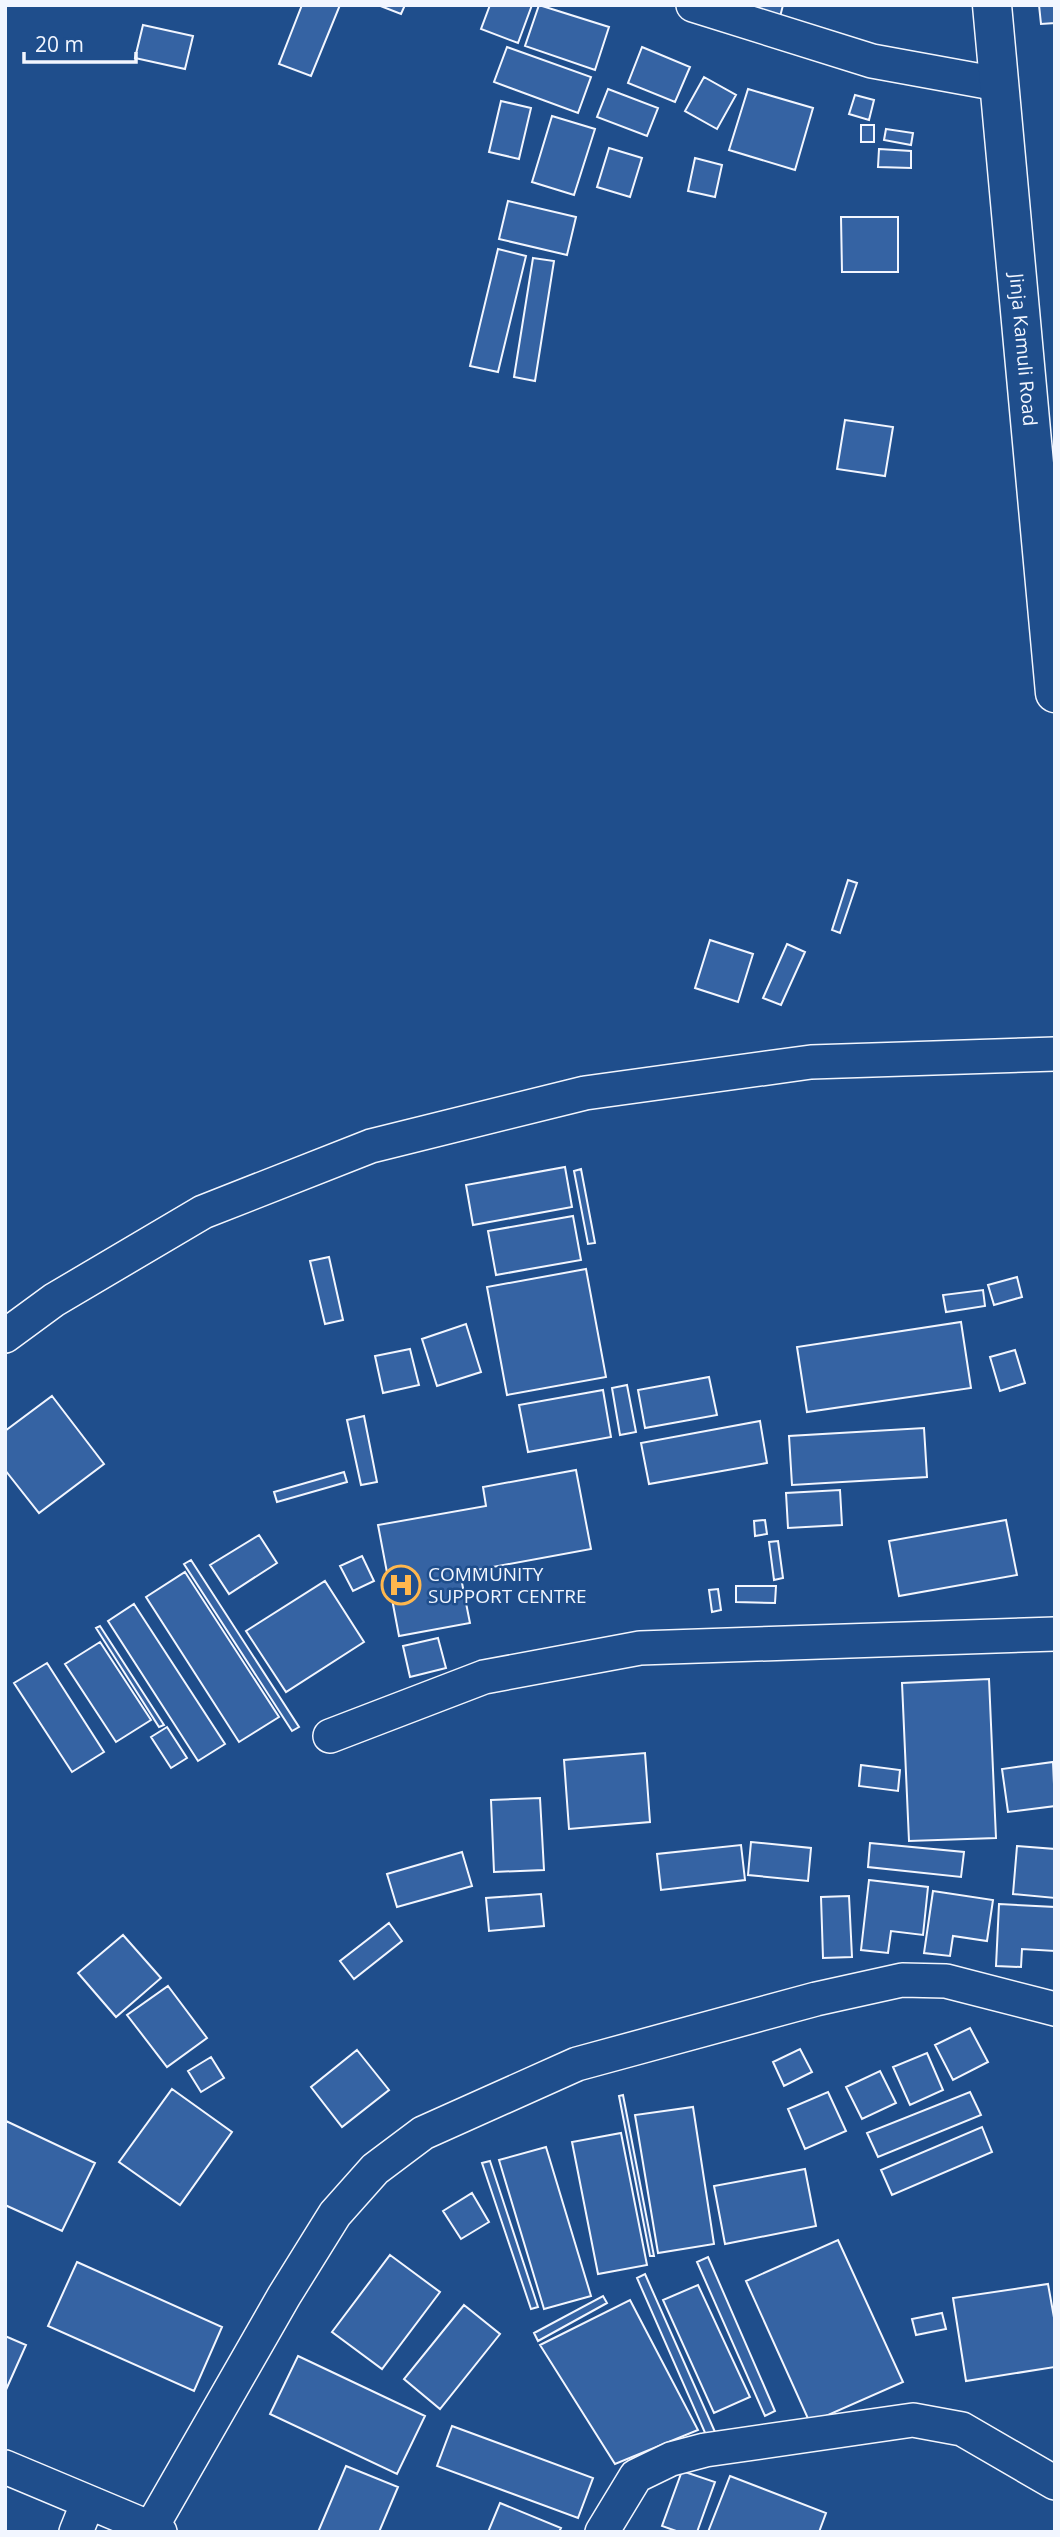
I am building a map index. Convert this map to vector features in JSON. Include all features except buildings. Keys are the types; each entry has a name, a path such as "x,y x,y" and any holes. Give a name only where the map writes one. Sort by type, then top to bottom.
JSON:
{"main road":[{"name":"Jinja Kamuli Road","path":"992,5 1055,693"}],"street":[{"path":"693,5 872,61 998,84"},
{"path":"5,1336 54,1300 203,1212 371,1146 585,1093 811,1062 1055,1054"},
{"path":"330,1736 484,1677 640,1648 1055,1634"},
{"path":"5,2468 82,2517 155,2530 284,2296 335,2214 375,2169 423,2133 577,2064 816,1999 902,1980 946,1981 1055,2009"},
{"path":"602,2532 636,2476 671,2459 705,2450 913,2420 962,2429 1055,2483"}],"place":[{"name":"COMMUNITY SUPPORT CENTRE","path":"401,1585"}]}
